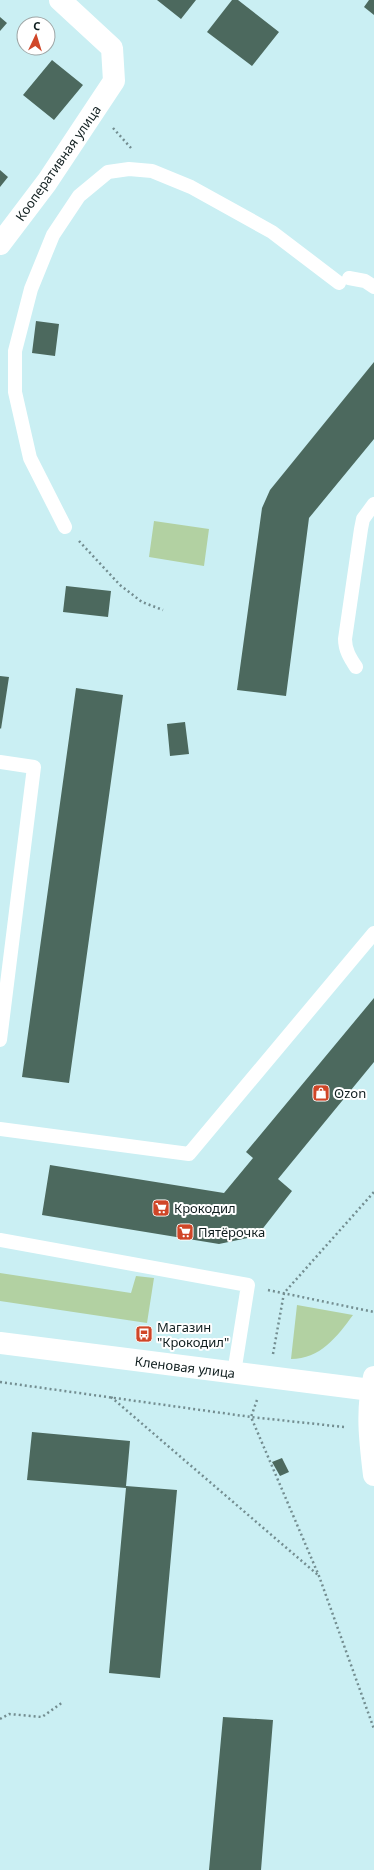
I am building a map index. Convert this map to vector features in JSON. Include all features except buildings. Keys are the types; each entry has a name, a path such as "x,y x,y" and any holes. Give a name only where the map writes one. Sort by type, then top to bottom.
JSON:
{"street":[{"name":"Кооперативная улица","path":"0,244 47,182 114,81 112,48 60,0"},
{"name":"Кленовая улица","path":"0,1343 264,1377 372,1384"},
{"path":"372,1384 368,1429 374,1475"}],"lane":[{"path":"65,527 30,458 15,392 15,350 30,289 53,234 79,196 108,172 129,169 152,171 191,187 272,232 344,280 365,281 374,287"},
{"path":"356,667 348,655 345,639 363,519 374,504"},
{"path":"0,762 34,767 0,1040"},
{"path":"0,1129 189,1154 374,933"},
{"path":"0,1240 248,1285 234,1373"}],"path":[{"path":"96,108 152,171"},
{"path":"65,527 120,585 142,602 163,610"},
{"path":"374,1192 284,1293 272,1359 264,1377 251,1417 319,1576 374,1729"},
{"path":"248,1285 374,1312"},
{"path":"0,1382 251,1417 368,1429"},
{"path":"111,1397 319,1576"},
{"path":"0,1719 9,1714 42,1717 63,1702"}],"green space":[{"path":"154,521 209,529 204,566 149,557"},
{"path":"0,1273 131,1293 136,1276 154,1278 147,1323 0,1301"},
{"path":"297,1305 353,1315 334,1339 319,1351 301,1358 291,1359"}],"place":[{"name":"Ozon","path":"321,1093"},
{"name":"Крокодил","path":"161,1208"},
{"name":"Пятёрочка","path":"185,1232"},
{"name":"Магазин \"Крокодил\"","path":"144,1334"}]}
